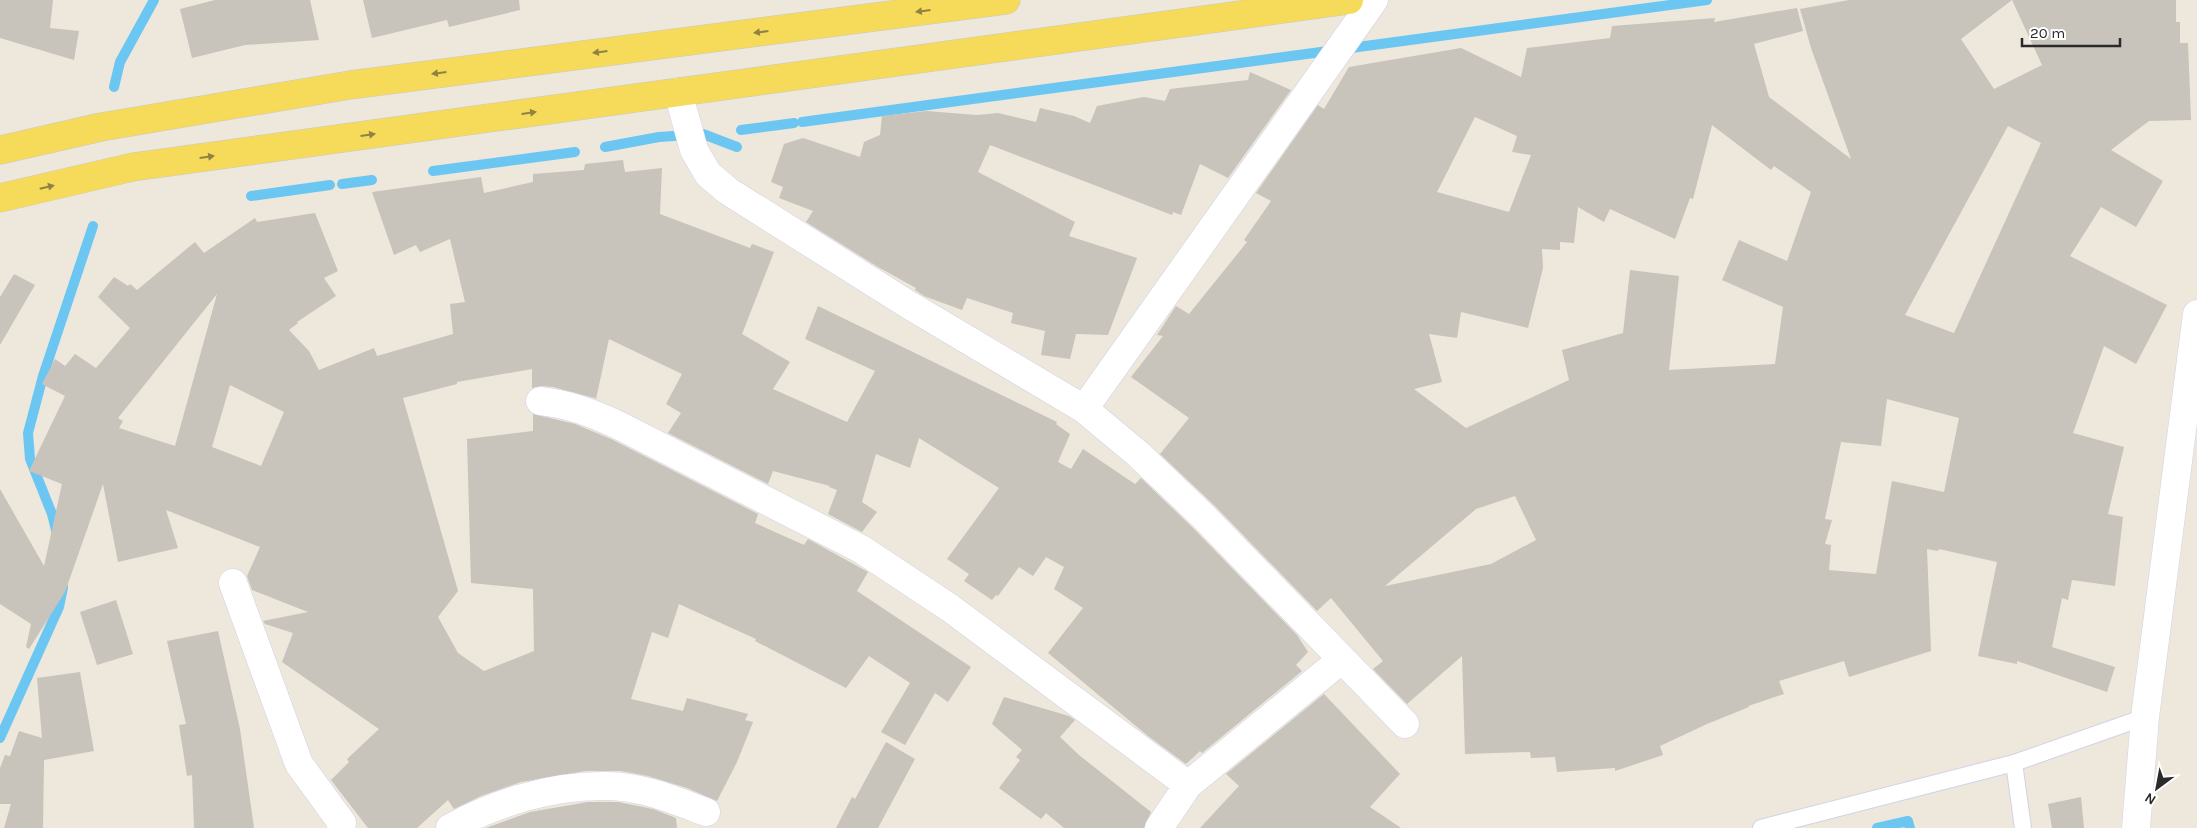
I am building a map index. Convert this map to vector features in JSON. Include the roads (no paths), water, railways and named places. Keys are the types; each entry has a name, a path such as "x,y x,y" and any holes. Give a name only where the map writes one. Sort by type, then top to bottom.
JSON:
{"main road":[{"path":"0,150 101,127 350,85 1006,0"},
{"path":"0,198 133,167 1350,0"}],"street":[{"path":"1084,409 1374,0"},
{"path":"678,92 694,150 708,174 728,191 909,305 1084,409 1138,454 1204,517 1405,724"},
{"path":"2136,828 2145,717 2197,314"},
{"path":"540,401 580,408 618,425 861,549 950,608 1188,785"},
{"path":"233,583 299,764 343,826"},
{"path":"1159,828 1188,785 1341,660"},
{"path":"450,828 515,800 566,787 608,786 636,790 662,796 706,812"}],"lane":[{"path":"1761,828 2014,763 2145,717"},
{"path":"2014,763 2024,828"}],"waterway":[{"path":"114,87 120,62 154,0"},
{"path":"802,122 1707,0"},
{"path":"741,130 794,123"},
{"path":"605,147 659,137 703,134 737,147"},
{"path":"433,171 575,152"},
{"path":"342,184 372,180"},
{"path":"251,196 330,185"},
{"path":"57,534 52,514 30,459 28,433 43,376 93,226"},
{"path":"0,738 59,607 63,587"},
{"path":"1877,828 1908,821 1910,828"}]}
